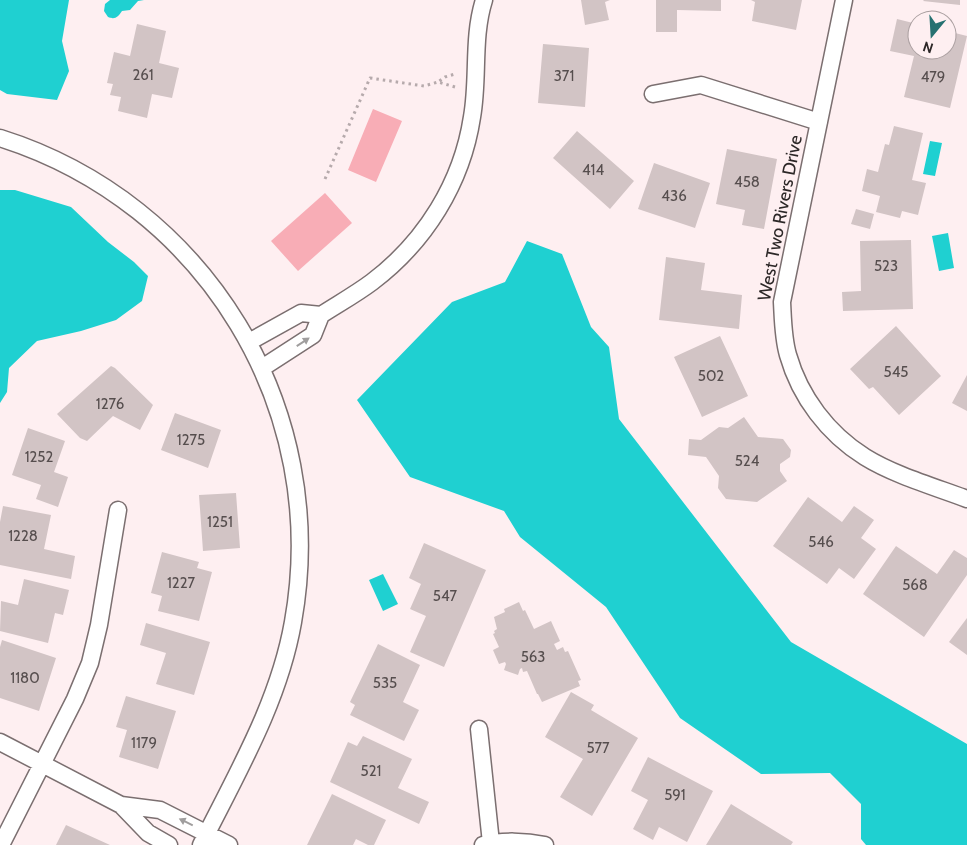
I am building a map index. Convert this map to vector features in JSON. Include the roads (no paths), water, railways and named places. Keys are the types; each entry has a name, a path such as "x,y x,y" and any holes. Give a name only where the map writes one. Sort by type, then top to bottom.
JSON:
{"street":[{"path":"262,368 313,335 321,315 371,283 395,263 410,247 439,208 456,176 472,116 477,39 484,0"},
{"name":"West Two Rivers Drive","path":"844,0 782,302 783,329 788,355 799,386 818,416 839,438 865,457 886,468 967,499"},
{"path":"653,94 701,85 819,122"},
{"path":"0,138 44,155 78,171 103,186 134,207 157,226 194,263 217,292 249,342 262,368 284,429 294,475 299,519 298,593 288,644 276,687 254,738 204,839"},
{"path":"249,342 301,313 321,315"},
{"path":"0,845 75,699 90,663 100,625 118,510"},
{"path":"479,728 486,844 532,842 545,845"},
{"path":"0,742 121,805 148,833 169,845"},
{"path":"121,805 160,810 204,839 229,845"}],"water":[{"path":"0,0 69,0 62,41 69,71 57,100 7,94 0,90"},
{"path":"110,0 144,0 138,1 130,10 122,11 113,18 108,17 104,11 105,4"},
{"path":"930,141 942,143 935,176 923,174"},
{"path":"0,190 15,190 71,207 148,276 142,301 116,320 81,331 37,341 9,368 7,392 0,403"},
{"path":"948,233 954,268 939,271 932,236"},
{"path":"527,241 562,254 591,327 609,347 619,419 791,642 967,744 967,845 866,845 861,839 861,804 830,773 761,774 680,718 606,607 520,537 504,511 410,477 357,400 452,302 505,282"},
{"path":"383,574 398,604 383,611 369,580"}]}
